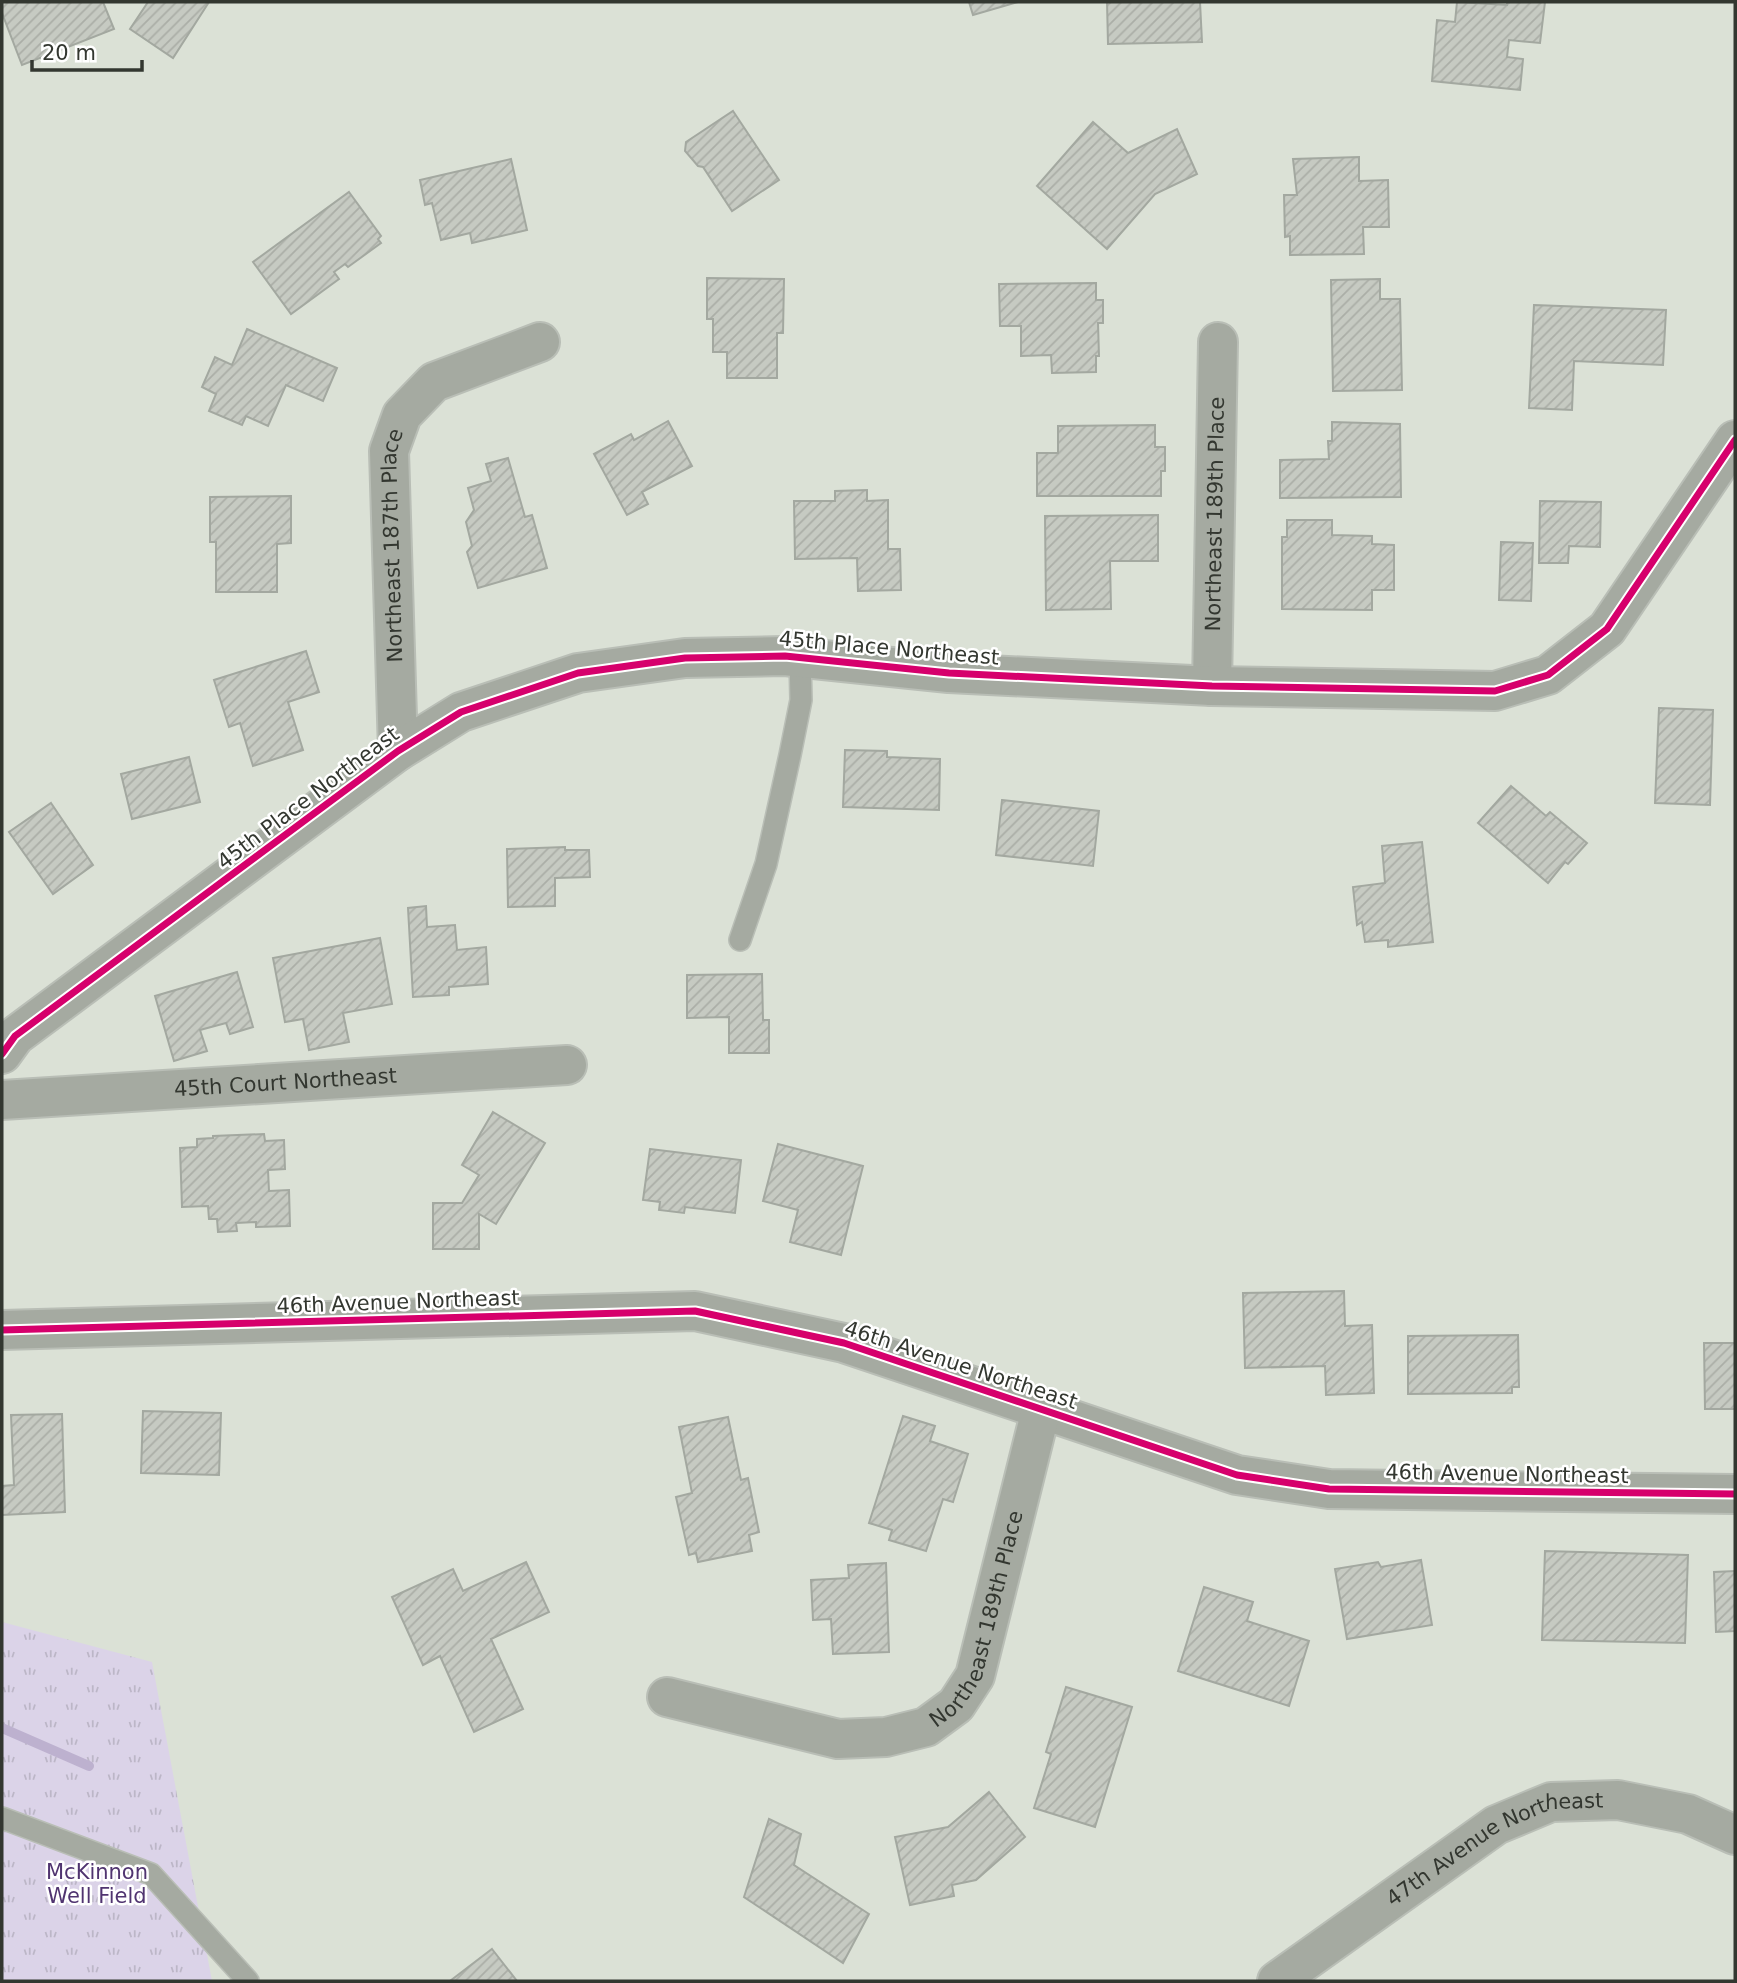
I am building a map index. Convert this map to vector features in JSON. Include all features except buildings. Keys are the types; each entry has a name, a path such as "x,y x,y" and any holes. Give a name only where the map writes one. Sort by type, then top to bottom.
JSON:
{"street":[{"name":"Northeast 187th Place","path":"398,751 388,452 402,415 433,382 540,342"},
{"name":"Northeast 189th Place","path":"1212,686 1218,342"},
{"name":"45th Place Northeast","path":"2,1054 15,1036 398,751 461,712 578,673 685,658 785,656 949,673 1212,686 1495,691 1548,676 1607,629 1735,440"},
{"name":"45th Court Northeast","path":"2,1100 567,1065"},
{"name":"46th Avenue Northeast","path":"2,1331 695,1311 844,1343 1237,1475 1329,1489 1735,1494"},
{"name":"Northeast 189th Place","path":"667,1697 838,1739 886,1737 926,1727 956,1705 975,1676 1041,1410"},
{"name":"47th Avenue Northeast","path":"1277,1981 1496,1825 1551,1802 1618,1800 1688,1814 1735,1835"}],"lane":[{"path":"740,940 766,864 790,755 801,700 800,657"},
{"path":"2,1818 150,1874 247,1981"}],"green space":[{"name":"McKinnon Well Field","path":"2,1622 152,1662 212,1981 2,1981"}],"waterway":[{"path":"2,1728 89,1766"}],"cycle path":[{"path":"2,1054 15,1036 398,751 461,712 578,673 685,658 785,656 949,673 1212,686 1495,691 1548,675 1607,629 1735,440"},
{"path":"2,1330 695,1311 844,1343 1237,1475 1329,1489 1735,1494"}]}
